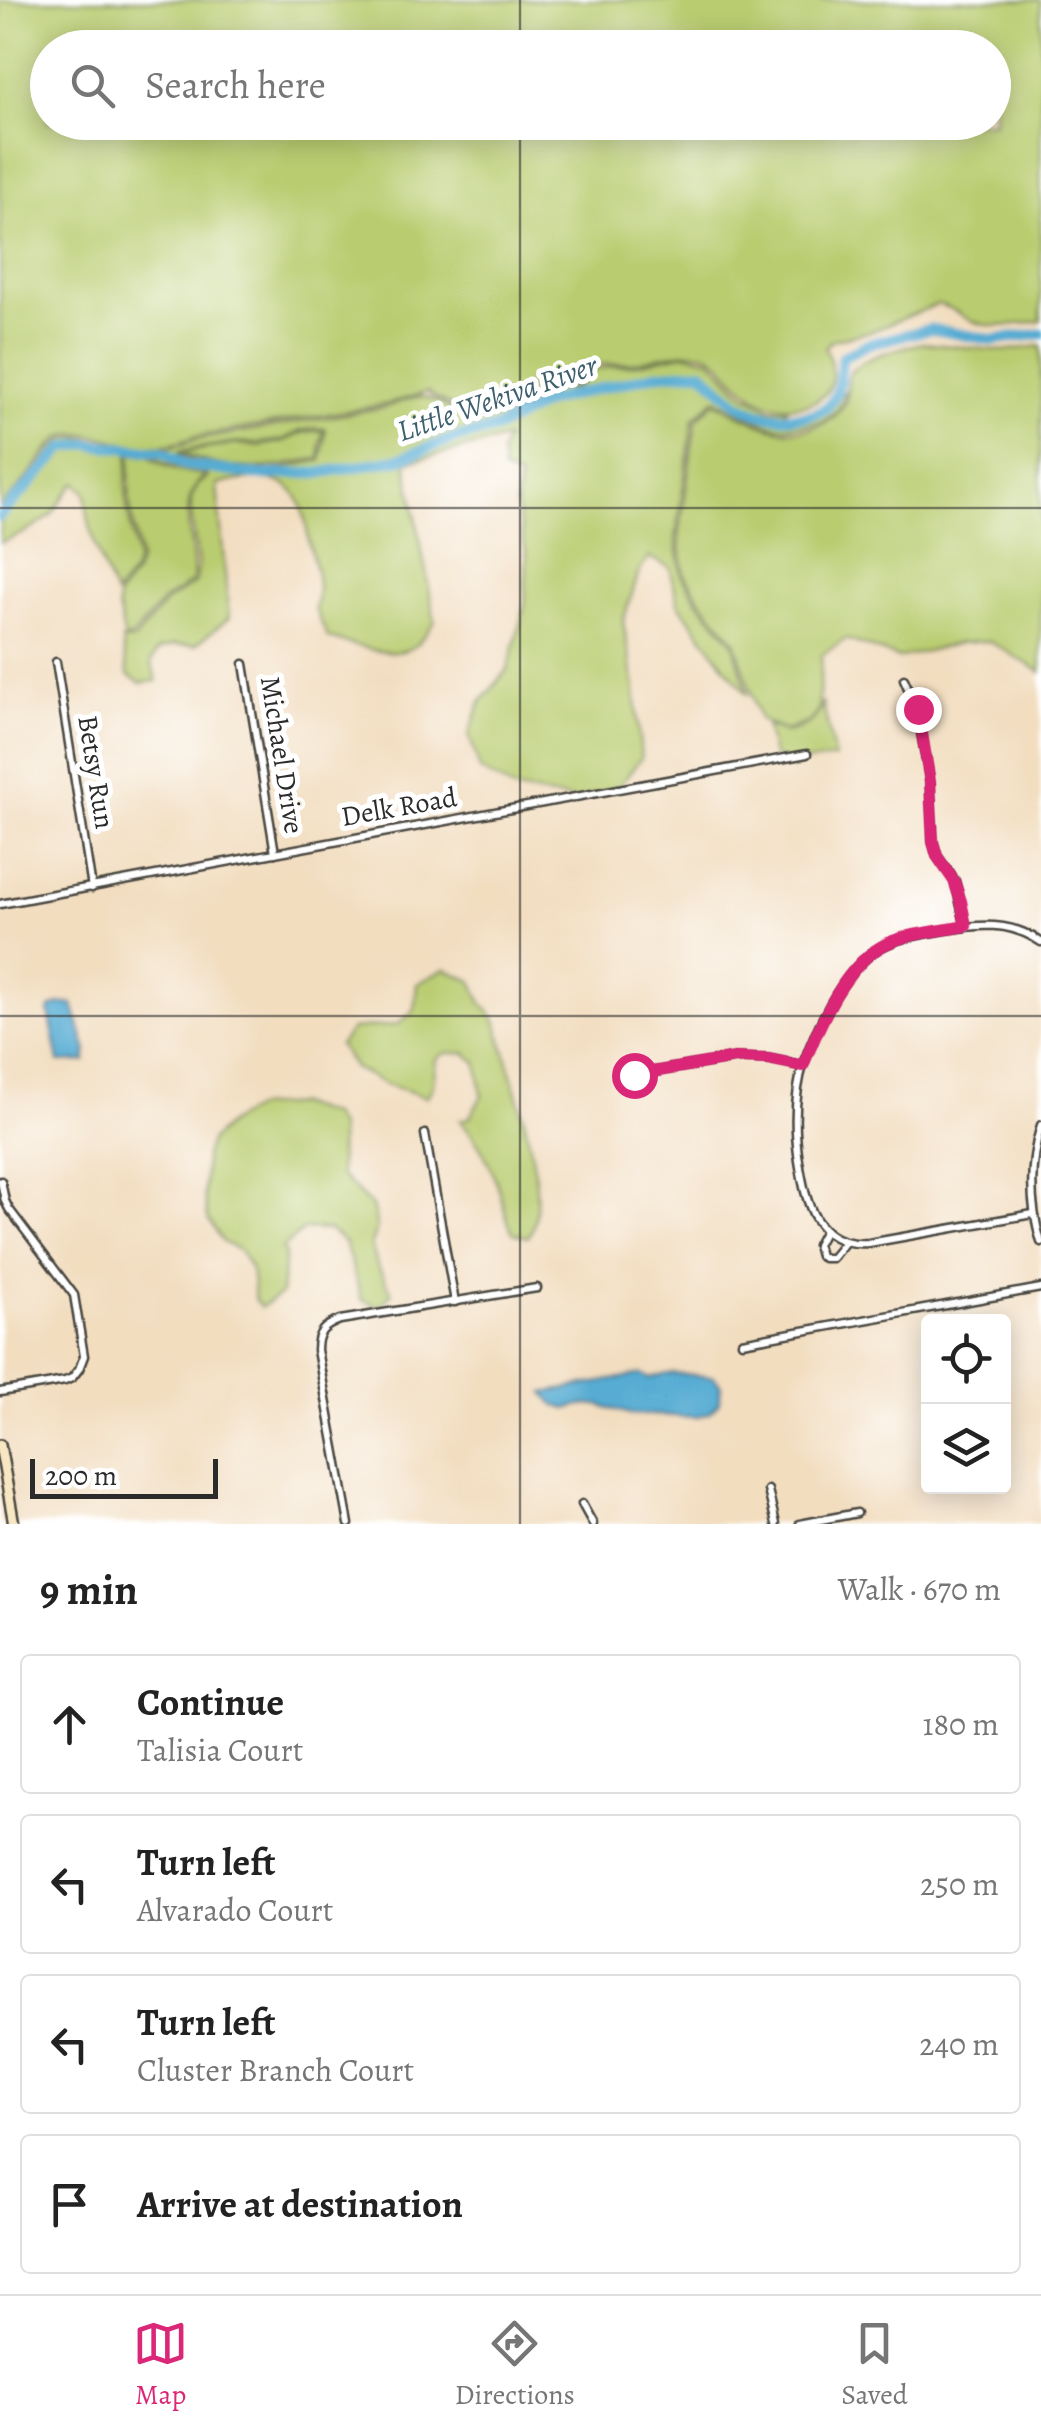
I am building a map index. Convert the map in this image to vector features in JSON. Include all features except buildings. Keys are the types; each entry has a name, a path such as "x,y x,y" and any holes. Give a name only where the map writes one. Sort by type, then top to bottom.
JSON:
{"street":[{"name":"Betsy Run","path":"56,662 92,888"},
{"name":"Michael Drive","path":"244,664 275,854"},
{"path":"904,679 918,709 930,782 933,842 937,856 954,881 966,926"},
{"name":"Delk Road","path":"0,904 807,754"},
{"path":"1033,1214 869,1243 844,1242 825,1230 806,1200 796,1145 795,1110 803,1066 827,1010 870,954 903,938 966,926 1012,928 1041,942"},
{"path":"634,1075 735,1058 803,1066"},
{"path":"1041,1125 1032,1165 1031,1194 1041,1242"},
{"path":"425,1134 454,1302"},
{"path":"0,1392 72,1378 84,1356 74,1296 9,1209 1,1181"},
{"path":"825,1230 817,1245 820,1256 832,1258 844,1242"},
{"path":"349,1524 317,1350 321,1330 340,1320 537,1288"},
{"path":"742,1342 1041,1288"},
{"path":"0,1445 14,1524"},
{"path":"768,1490 776,1524"},
{"path":"582,1504 593,1524"},
{"path":"800,1524 857,1513"}],"green space":[{"path":"0,0 1041,0 1041,321 991,326 938,304 872,331 832,340 825,347 832,373 827,391 813,402 795,406 763,401 714,357 683,352 588,367 571,386 531,379 529,399 489,415 465,412 427,392 387,404 164,445 133,445 71,435 54,443 0,507"},
{"path":"923,343 1003,351 1041,346 1041,672 989,641 960,643 899,658 846,639 822,655 818,711 809,722 785,731 760,720 735,641 684,573 679,538 696,420 714,402 780,430 820,425 842,408 849,376 856,367 884,353"},
{"path":"687,354 711,359 743,393 772,409 787,409 784,415 790,422 821,411 846,390 835,412 808,425 775,426 715,399 693,419 676,538 681,573 697,600 733,642 748,695 678,603 670,567 649,557 639,572 623,621 635,688 641,758 619,786 576,800 515,790 480,770 469,734 481,702 508,669 525,605 527,556 516,505 519,478 503,471 501,452 506,439 406,462 435,622 416,645 404,651 383,652 328,638 315,609 317,578 302,507 294,492 275,481 251,479 217,485 229,618 195,645 158,650 151,662 157,681 140,683 128,675 122,640 134,640 166,602 196,582 198,565 191,498 207,473 169,464 151,453 129,453 127,507 137,559 133,573 115,595 91,533 86,493 76,483 45,520 0,543 1,510 55,447 71,438 142,449 165,448 387,407 417,397 469,417 492,417 527,406 559,388 573,388 599,369","holes":["326,429 321,461 279,469 224,469 178,454 235,442 282,440 300,431"]},
{"path":"324,431 320,459 248,468 225,466 181,453 236,444 259,446"},
{"path":"131,454 149,455 167,467 205,475 195,487 188,512 193,581 164,600 132,637 125,639 118,596 135,574 140,559 130,506"},
{"path":"822,701 835,758 796,762 773,756 766,725 786,733 799,728 814,719"},
{"path":"445,969 472,981 482,1003 496,1020 533,1163 535,1218 528,1237 513,1233 489,1163 460,1120 469,1118 482,1096 477,1062 465,1053 445,1053 436,1059 433,1086 427,1097 385,1084 354,1068 339,1045 352,1029 397,1025 414,1011 417,984"},
{"path":"296,1104 331,1115 339,1128 340,1175 372,1206 377,1227 371,1244 392,1293 379,1307 362,1300 345,1243 329,1230 305,1229 282,1248 285,1253 281,1294 261,1307 255,1300 251,1270 240,1251 223,1242 208,1219 205,1156 210,1141 230,1122 257,1107"}],"water":[{"path":"60,1004 73,1004 87,1051 85,1061 59,1062 49,1012"},
{"path":"673,1373 714,1377 721,1386 719,1402 710,1413 697,1417 630,1414 599,1405 567,1409 556,1406 544,1393 641,1374 648,1378"}],"waterway":[{"name":"Little Wekiva River","path":"0,516 64,448 86,444 163,452 185,465 256,475 320,473 399,459 449,440 495,429 550,401 657,374 702,371 750,410 776,417 805,416 825,409 831,402 839,383 842,357 868,344 930,329 993,340 1041,334"}],"route":[{"path":"634,1075 735,1058 803,1066 827,1010 870,954 903,938 966,926 954,881 937,856 933,842 930,782 918,709"}]}
